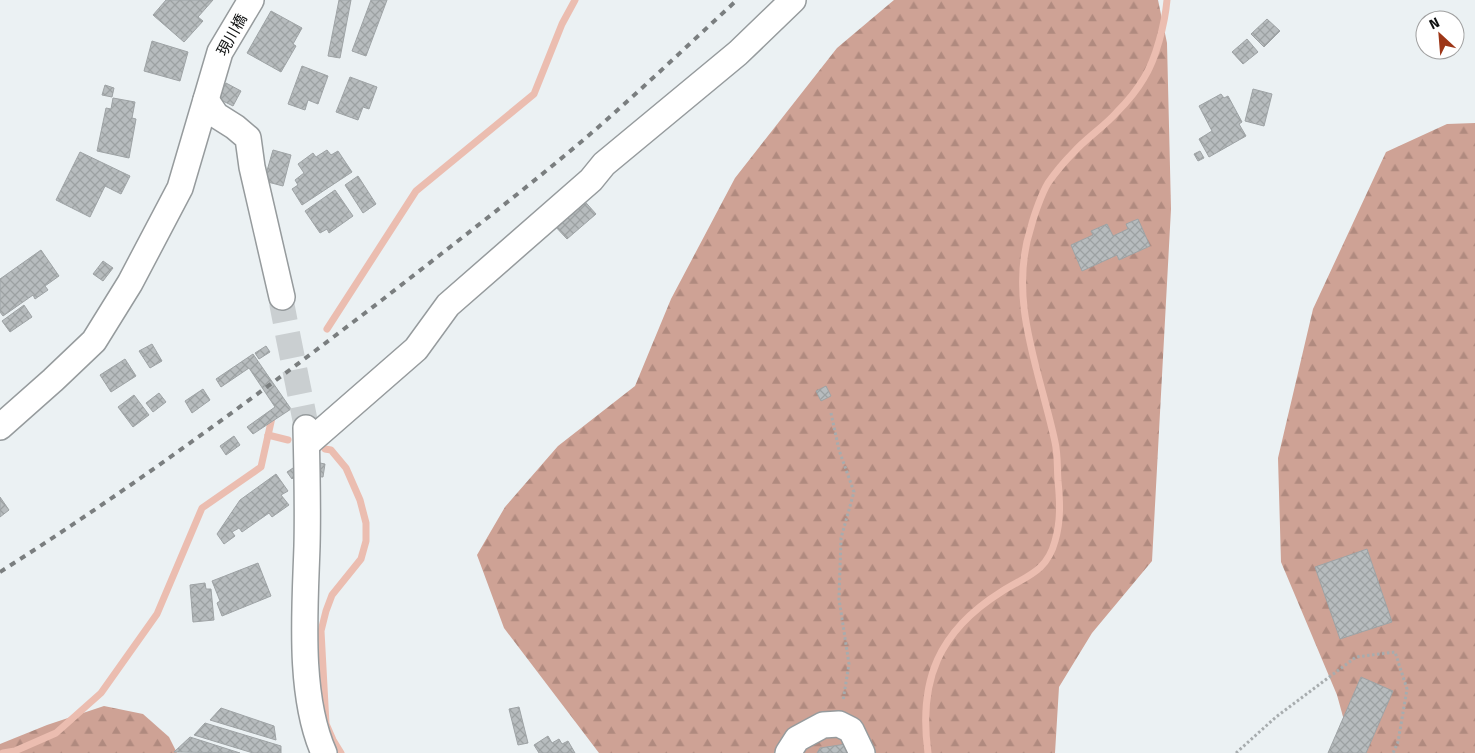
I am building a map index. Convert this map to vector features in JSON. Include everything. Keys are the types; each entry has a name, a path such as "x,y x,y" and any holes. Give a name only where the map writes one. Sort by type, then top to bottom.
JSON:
{"street":[{"name":"現川橋","path":"0,427 94,341 130,283 180,188 220,52 251,0"},
{"path":"324,753 318,740 306,667 304,618 308,501 306,435 416,349 448,305 591,180 604,164 738,53 793,0"},
{"path":"206,100 216,115 248,138 252,167 282,297"},
{"path":"788,753 797,739 823,726 839,724 851,730 862,753"}],"path":[{"path":"831,413 839,450 854,492 841,538 838,599 849,664 839,724"},
{"path":"1236,753 1276,717 1356,657 1395,652 1407,689 1398,742 1393,753"}],"green space":[{"path":"894,0 1158,0 1167,43 1171,209 1152,561 1092,633 1059,687 1055,753 599,753 504,628 477,555 505,507 558,446 635,386 671,299 735,178 837,48"},
{"path":"1475,123 1475,753 1353,753 1337,695 1281,562 1278,458 1313,309 1386,152 1447,124"},
{"path":"104,706 143,714 169,737 177,753 0,753 0,744 47,725"}],"building":[{"path":"166,0 213,0 198,17 203,21 184,42 153,15"},
{"path":"339,0 351,0 340,58 328,56"},
{"path":"371,0 387,0 366,56 352,51"},
{"path":"271,11 302,28 293,44 296,46 281,72 247,53"},
{"path":"1267,19 1280,31 1264,47 1251,34"},
{"path":"1247,39 1258,52 1243,64 1232,52"},
{"path":"152,41 188,52 180,81 144,71"},
{"path":"302,66 328,76 318,104 308,100 305,110 288,104"},
{"path":"350,77 377,87 369,109 363,107 358,120 336,112"},
{"path":"226,83 241,91 233,106 217,98"},
{"path":"105,85 114,88 112,97 102,95"},
{"path":"1253,89 1272,94 1264,126 1245,121"},
{"path":"1221,94 1224,98 1228,96 1242,122 1239,124 1246,136 1209,157 1199,139 1212,131 1199,106"},
{"path":"113,98 135,102 132,118 136,119 129,158 97,151 106,108 111,109"},
{"path":"273,150 291,155 283,186 264,181"},
{"path":"327,150 331,155 338,151 352,172 302,205 292,189 298,185 295,180 304,173 298,164 313,153 316,157"},
{"path":"1200,151 1204,158 1198,161 1194,154"},
{"path":"80,152 130,176 121,194 105,186 90,217 56,200"},
{"path":"358,176 376,204 363,213 345,185"},
{"path":"335,190 353,216 329,233 327,229 320,233 305,211"},
{"path":"580,196 596,214 567,239 553,224"},
{"path":"1138,219 1150,246 1119,260 1117,255 1082,271 1071,245 1093,235 1091,231 1107,224 1113,236 1128,229 1126,224"},
{"path":"41,250 59,276 45,286 48,290 35,299 33,295 3,316 0,312 0,279"},
{"path":"103,261 113,268 103,281 93,274"},
{"path":"24,305 32,317 10,332 2,321"},
{"path":"152,344 162,361 150,368 139,351"},
{"path":"266,346 270,352 259,359 255,353"},
{"path":"253,354 291,409 253,434 247,427 275,407 249,368 221,387 216,379"},
{"path":"125,359 136,376 111,392 100,375"},
{"path":"826,386 831,396 821,401 816,391"},
{"path":"203,389 210,400 192,413 185,401"},
{"path":"159,393 166,402 153,412 146,403"},
{"path":"134,395 149,415 133,427 118,407"},
{"path":"234,436 240,445 226,455 220,446"},
{"path":"315,462 325,464 323,477 312,476"},
{"path":"293,468 297,474 292,479 287,472"},
{"path":"276,474 288,491 281,495 289,505 272,517 269,513 242,532 239,528 232,532 235,536 224,544 217,534 240,500"},
{"path":"0,497 9,510 0,517"},
{"path":"1367,549 1392,622 1340,639 1315,567"},
{"path":"258,563 271,596 222,616 217,603 220,601 212,581"},
{"path":"205,583 206,589 211,589 214,620 193,622 190,585"},
{"path":"1361,677 1393,691 1366,753 1328,753"},
{"path":"519,707 528,743 518,745 509,709"},
{"path":"221,708 274,726 276,740 210,720"},
{"path":"205,723 281,746 281,753 253,753 194,735"},
{"path":"548,736 552,743 559,739 562,744 568,741 575,753 539,753 534,745"},
{"path":"190,737 240,753 174,752"},
{"path":"846,744 850,753 817,753 820,748"}],"waterway":[{"path":"327,329 416,191 534,94 562,24 575,0"},
{"path":"928,753 926,703 930,680 948,641 962,623 980,607 1041,567 1047,560 1057,534 1060,504 1056,447 1034,362 1024,308 1025,254 1034,216 1048,183 1057,171 1078,148 1112,117 1141,82 1156,51 1167,0"},
{"path":"3,753 15,751 56,733 101,693 157,614 202,508 261,467 273,413"},
{"path":"268,435 288,440"},
{"path":"325,449 331,450 346,468 360,500 366,523 366,541 361,559 332,595 321,631 326,724 341,753"}],"tunnel":[{"path":"282,297 306,425"}],"railway":[{"path":"0,572 194,440 382,300 512,199 588,136 737,0"}]}
